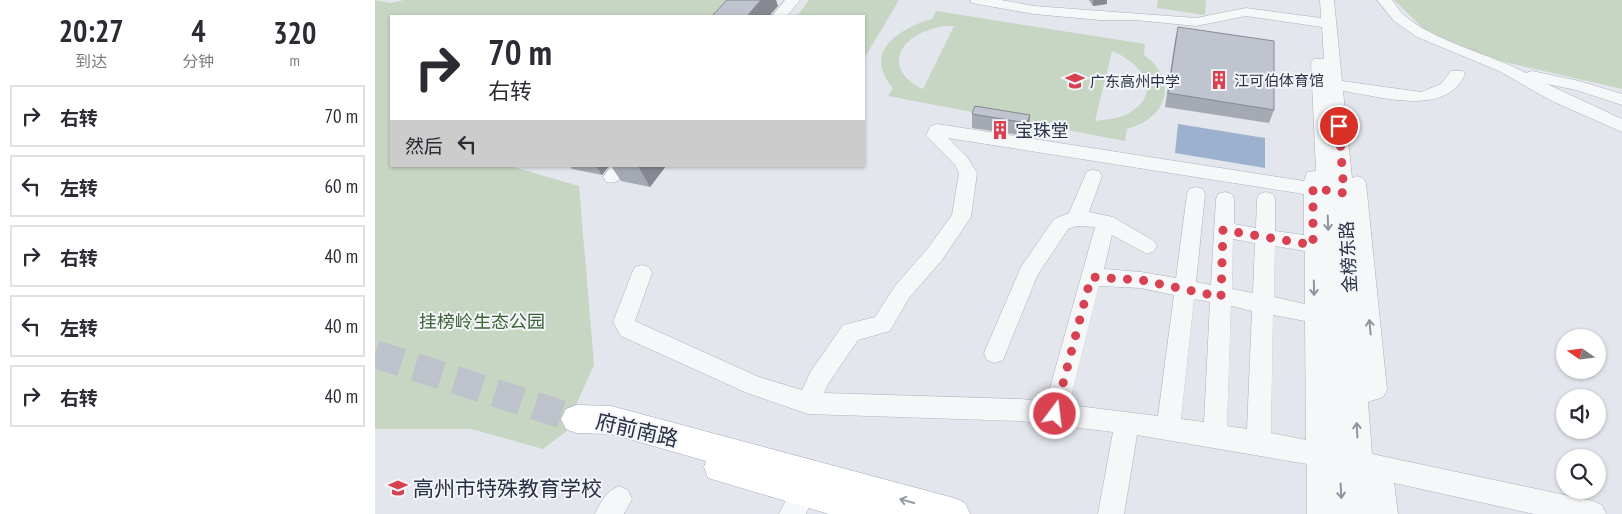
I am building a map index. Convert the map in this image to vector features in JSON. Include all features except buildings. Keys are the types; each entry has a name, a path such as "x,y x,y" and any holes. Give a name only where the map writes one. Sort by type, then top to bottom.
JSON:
{"main road":[{"name":"府前南路","path":"885,514 802,493 600,434 585,428 576,419 611,420 802,493 941,512"}],"street":[{"path":"780,15 793,0"},
{"path":"977,0 1003,2 1034,10 1091,15 1136,9"},
{"path":"1233,0 1247,6 1323,23"},
{"name":"金榜东路","path":"1315,0 1342,86 1329,105"},
{"name":"金榜东路","path":"1327,0 1319,53 1329,105 1337,189 1358,292 1363,352 1339,459 1343,514"},
{"path":"1320,514 1339,459 1323,316 1321,246 1337,189 1342,86 1341,0"},
{"path":"1384,0 1399,18 1422,34 1518,74 1558,96 1622,126"},
{"path":"1111,1 1115,6 1197,22 1247,6"},
{"path":"1319,53 1308,60 1337,189"},
{"path":"1342,86 1421,97 1435,94 1452,85 1457,74"},
{"path":"1518,74 1579,86 1622,100"},
{"path":"808,403 819,378 851,332 882,325 902,292 935,254 961,217 968,173 961,160 935,135 937,130 1162,167 1337,189"},
{"path":"1077,218 1093,176"},
{"path":"1168,428 1196,194"},
{"path":"1215,436 1225,199"},
{"path":"1259,443 1266,199"},
{"path":"995,353 1028,273 1061,224 1068,219 1077,218 1106,222 1147,246"},
{"path":"1055,414 1106,222"},
{"path":"1223,230 1321,246"},
{"path":"642,273 625,314 624,322 629,329 755,386 808,403 1021,410 1168,428 1339,459 1593,514"},
{"path":"1091,277 1141,280 1323,316"},
{"path":"1111,514 1127,423"},
{"path":"1339,459 1381,483 1385,514"},
{"name":"金榜东路","path":"1339,459 1363,514"}],"green space":[{"name":"挂榜岭生态公园","path":"375,0 390,3 404,0 726,0 727,5 717,15 390,15 390,167 513,167 579,186 594,365 575,407 568,430 543,449 471,429 375,429"},
{"path":"809,0 899,0 865,57 865,15 798,15"},
{"path":"1158,0 1206,0 1205,15 1157,8"},
{"path":"1394,0 1622,0 1622,89 1496,60 1426,31"},
{"path":"936,11 1145,44 1144,55 1158,68 1162,76 1165,93 1163,101 1148,119 1127,129 1125,141 888,96 893,88 884,75 881,63 883,53 897,35 932,19","holes":["943,26 954,26 923,89 904,75 900,68 900,54 903,47 917,35","1112,51 1132,62 1145,78 1147,87 1145,96 1140,105 1129,113 1117,118 1095,121"]}],"water":[{"path":"1178,124 1265,138 1265,168 1175,153"}],"tunnel":[{"path":"375,354 576,419"}],"place":[{"name":"江可伯体育馆","path":"1219,80"},
{"name":"广东高州中学","path":"1075,81"},
{"name":"宝珠堂","path":"1000,130"},
{"name":"高州市特殊教育学校","path":"398,488"}],"route":[{"path":"1055,414 1091,277 1141,280 1221,297 1223,230 1313,245 1313,188 1344,193 1339,126"}]}
